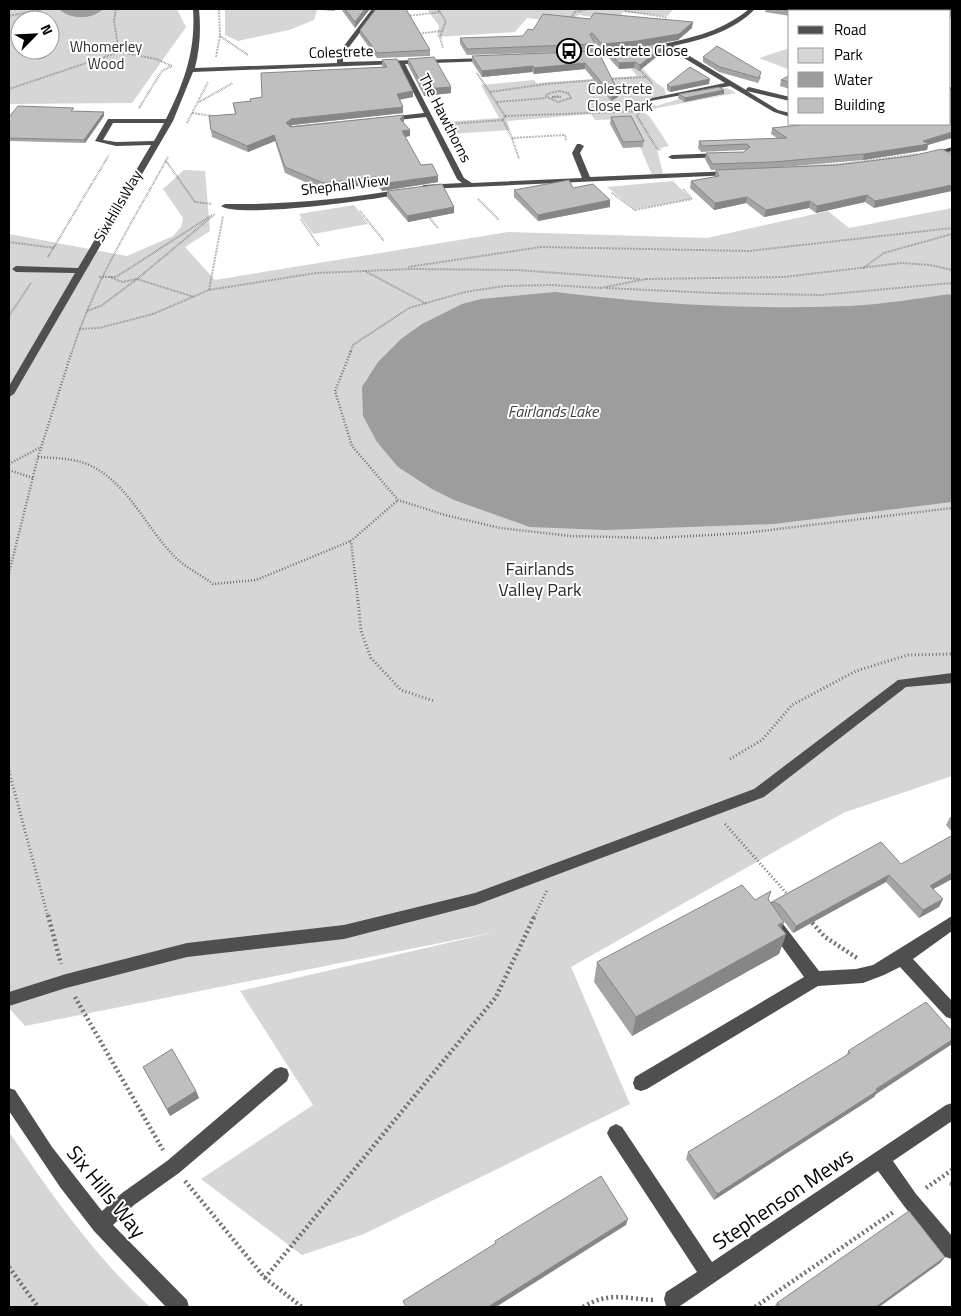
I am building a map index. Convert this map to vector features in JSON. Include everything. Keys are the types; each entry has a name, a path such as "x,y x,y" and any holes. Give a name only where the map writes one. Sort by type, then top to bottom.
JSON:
{"street":[{"name":"Six Hills Way","path":"9,394 168,121 192,70 198,40 196,9"},
{"path":"340,64 340,55 375,9"},
{"path":"641,49 667,45 717,31 734,23 752,9"},
{"path":"667,45 776,111 788,114"},
{"path":"574,55 633,50"},
{"name":"Colestrete","path":"192,70 498,58"},
{"name":"The Hawthorns","path":"401,62 427,115 466,185"},
{"path":"652,100 733,85 788,99"},
{"path":"384,120 427,115"},
{"path":"154,143 116,144 99,141 111,121 168,121"},
{"path":"580,146 576,153 588,180"},
{"path":"923,154 952,149"},
{"path":"682,176 671,154 734,154"},
{"name":"Shephall View","path":"225,206 291,205 352,200 413,189 466,185 736,173"},
{"path":"16,269 78,273"},
{"path":"9,999 66,980 187,950 344,932 476,899 557,870 610,847 759,793 903,683 952,678"},
{"path":"770,918 815,979"},
{"path":"641,1083 815,979 830,976 844,977 869,974 952,923"},
{"path":"901,956 952,1012"},
{"path":"100,1225 128,1199 173,1167 281,1075"},
{"name":"Six Hills Way","path":"9,1096 30,1132 100,1225 158,1287 180,1307"},
{"name":"Stephenson Mews","path":"673,1299 952,1111"},
{"name":"Stephenson Mews","path":"616,1133 710,1275"},
{"path":"881,1160 910,1200 952,1250"}],"path":[{"path":"9,16 43,9"},
{"path":"116,9 114,21 119,52"},
{"path":"216,62 220,36 219,9"},
{"path":"438,9 446,21 440,37 447,61"},
{"path":"569,20 575,12 588,9"},
{"path":"624,16 624,10 666,17 658,40 667,45"},
{"path":"406,16 441,12"},
{"path":"413,34 441,31"},
{"path":"220,36 264,68"},
{"path":"9,89 119,52 156,59 172,66 162,71 131,121"},
{"path":"468,60 505,116"},
{"path":"199,102 251,72 253,68"},
{"path":"184,129 212,75"},
{"path":"610,79 646,77"},
{"path":"490,92 546,84 600,80"},
{"path":"497,102 546,98 552,102 561,102 570,100 570,95 564,92 554,92 546,95 546,98"},
{"path":"554,92 561,102"},
{"path":"505,116 616,111 640,112 650,110"},
{"path":"192,113 220,117"},
{"path":"503,120 505,116"},
{"path":"433,125 503,120"},
{"path":"503,120 519,158"},
{"path":"512,138 565,135 568,148"},
{"path":"566,140 580,146"},
{"path":"9,316 54,248 116,144"},
{"path":"9,573 38,456 79,330 101,277 170,153"},
{"path":"790,167 849,164 923,154"},
{"path":"840,158 852,166"},
{"path":"166,161 196,202 225,206"},
{"path":"588,180 605,187 634,210 692,199 670,176"},
{"path":"466,185 499,220"},
{"path":"413,189 438,228"},
{"path":"352,200 384,242"},
{"path":"291,205 319,246"},
{"path":"78,273 101,277 116,277 225,206"},
{"path":"87,311 101,306 137,279 225,206"},
{"path":"209,290 225,206"},
{"path":"390,270 541,247 749,251 952,228"},
{"path":"862,269 884,253 952,234"},
{"path":"9,242 54,248"},
{"path":"79,330 99,328 137,319 209,290 316,273 390,270 517,270 646,279 784,277 902,263 930,265 952,270"},
{"path":"364,271 428,304"},
{"path":"109,277 122,282 137,279 195,297"},
{"path":"601,288 646,279"},
{"path":"952,283 821,295 713,293 551,285 504,286 466,292 409,308 353,346 335,391 352,446 398,500 445,515 500,528 571,536 655,538 744,533 952,508"},
{"path":"9,464 41,447"},
{"path":"38,456 67,458 99,468 118,486 174,556 214,584 256,580 351,541 398,500"},
{"path":"9,470 33,478"},
{"path":"351,541 361,631 371,658 401,690 434,701"},
{"path":"730,759 762,740 792,705 856,671 908,655 952,654"},
{"path":"9,772 66,980 173,1167 266,1278 302,1307"},
{"path":"712,811 792,900"},
{"path":"266,1278 496,997 557,870"},
{"path":"805,915 825,937 878,970"},
{"path":"755,1307 952,1170"},
{"path":"9,1267 38,1307"},
{"path":"583,1307 601,1298 620,1295 648,1300 673,1299"}],"green space":[{"name":"Whomerley Wood","path":"9,9 177,9 186,27 132,103 9,104"},
{"path":"225,9 317,10 314,20 289,30 238,41 225,35"},
{"path":"427,9 673,9 668,16 623,12 618,20 578,15 571,23 527,18 515,32 437,37 439,26"},
{"path":"788,49 788,69 759,58"},
{"name":"Colestrete Close Park","path":"621,56 631,56 655,82 664,88 666,95 649,99 656,106 679,99 684,102 722,95 721,89 727,88 736,93 642,111 650,117 669,146 657,149 663,174 652,175 628,119 595,120 591,114 507,121 510,130 451,134 443,122 499,118 481,85 534,80 536,83 637,76"},
{"name":"Fairlands Valley Park","path":"184,170 205,171 210,231 185,247 215,280 508,232 707,238 828,211 849,228 952,208 952,776 843,813 571,967 630,1104 364,1234 302,1255 201,1179 313,1105 240,991 495,932 25,1026 9,1008 9,234 127,256 173,236 181,227 183,218 163,189"},
{"path":"673,181 691,199 635,209 607,187"},
{"path":"354,205 368,224 313,234 299,214"},
{"path":"9,1132 92,1246 150,1307 9,1307"}],"water":[{"path":"59,9 103,9 87,17 75,17"},
{"name":"Fairlands Lake","path":"555,292 664,303 774,307 860,305 952,294 952,502 774,524 605,530 530,527 454,500 432,489 398,467 377,442 363,416 362,387 378,362 401,339 422,324 462,304 481,299"}],"building":[{"path":"345,9 365,9 355,22"},
{"path":"376,9 406,9 430,50 377,53 360,30"},
{"path":"779,9 810,9 808,10"},
{"path":"594,13 693,22 679,34 637,41 602,44 592,33 590,34 595,44 467,49 460,38 523,36 528,29 533,30 543,14 590,19"},
{"path":"667,43 640,65 635,62 619,63 608,50"},
{"path":"717,46 761,72 759,78 720,67 703,57"},
{"path":"598,51 618,91 612,95 585,63 482,71 472,56"},
{"path":"434,57 451,87 424,89 408,59"},
{"path":"397,59 413,91 397,94 403,107 291,119 286,123 291,127 404,115 400,119 410,130 402,131 421,165 432,164 438,176 381,184 376,177 323,183 285,167 274,135 247,146 211,130 209,116 236,114 233,103 251,101 250,99 262,97 261,73 387,67 382,60"},
{"path":"690,67 710,79 671,87 667,85"},
{"path":"788,76 788,82 781,80"},
{"path":"719,87 724,90 685,98 679,94"},
{"path":"952,91 952,132 923,141 929,144 864,154 773,162 712,164 706,153 744,152 750,147 747,144 702,146 699,141 787,138 772,128 800,125 951,125"},
{"path":"18,106 74,108 71,111 104,112 84,140 9,138 9,117"},
{"path":"631,116 644,141 623,142 611,117"},
{"path":"942,149 952,154 952,185 875,201 867,195 817,206 810,201 766,210 747,197 715,203 691,181 719,176 716,170 837,165 911,156"},
{"path":"569,180 573,188 593,184 610,200 538,215 514,190"},
{"path":"442,184 454,207 407,216 387,191"},
{"path":"951,836 952,873 930,886 943,899 923,910 889,875 796,926 780,905 774,902 770,903 881,842 901,864"},
{"path":"742,885 755,900 771,891 768,899 784,922 778,925 786,934 636,1017 597,962"},
{"path":"926,1002 952,1031 952,1040 876,1089 877,1091 717,1194 688,1152 850,1053 848,1051"},
{"path":"172,1049 196,1091 167,1109 143,1067"},
{"path":"601,1176 628,1219 488,1307 406,1307 403,1301 496,1243 495,1241"},
{"path":"909,1211 945,1257 876,1307 780,1307 777,1303"}],"place":[{"name":"Colestrete Close","path":"569,51"}]}
